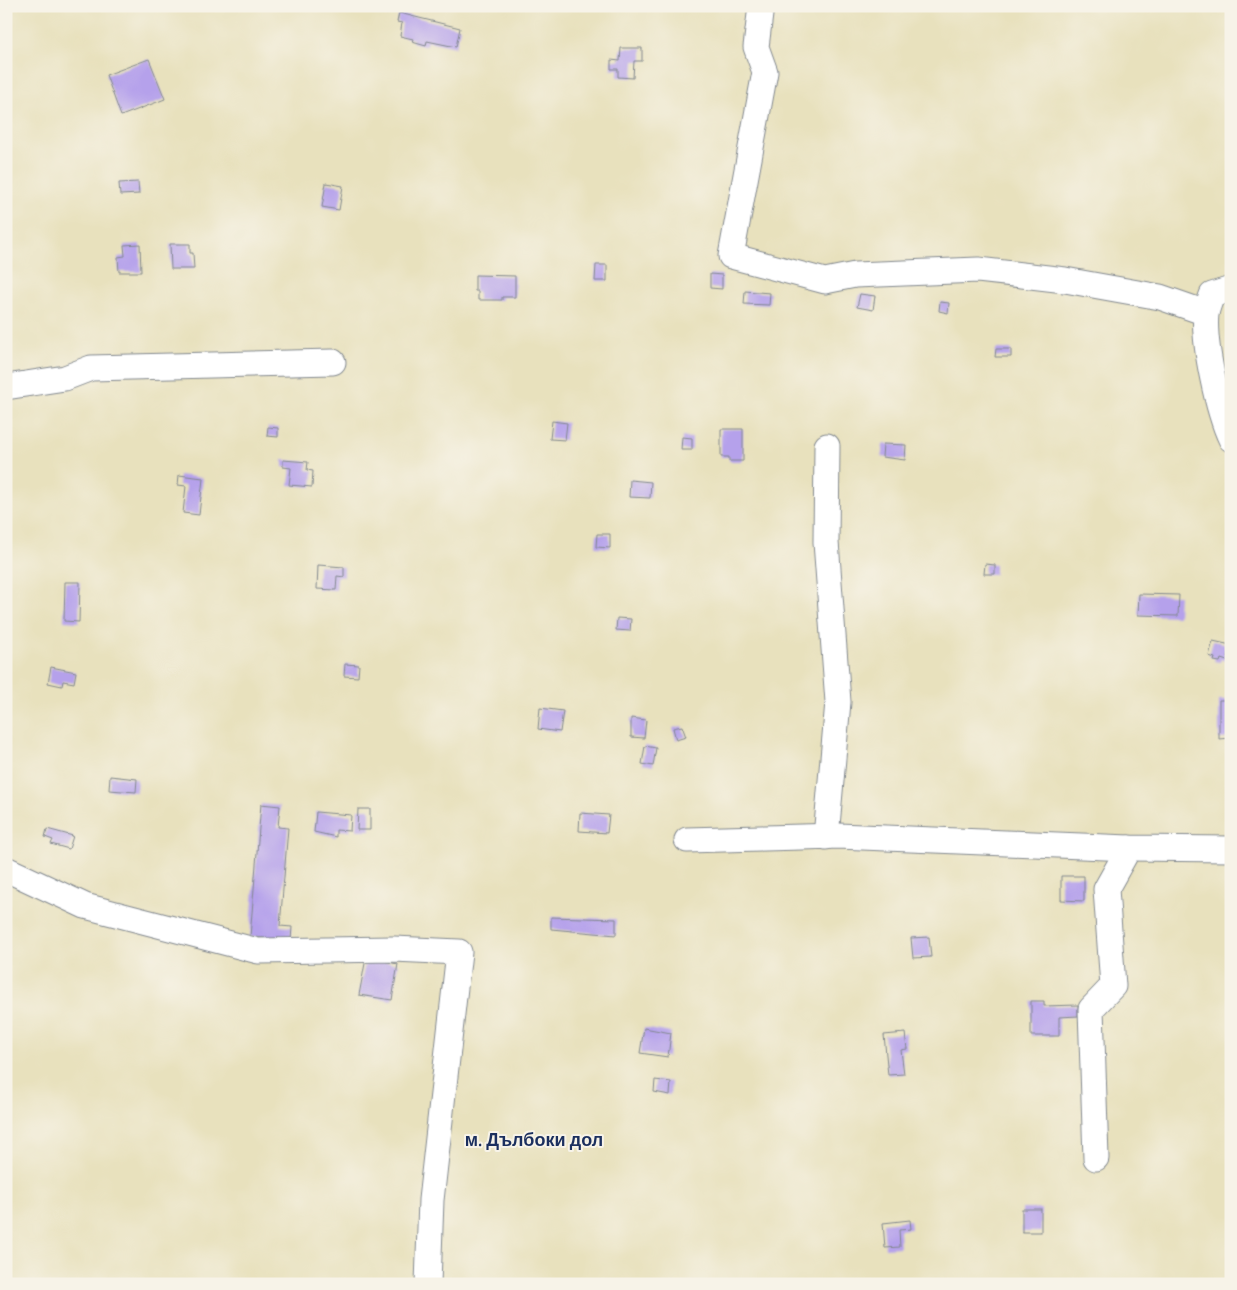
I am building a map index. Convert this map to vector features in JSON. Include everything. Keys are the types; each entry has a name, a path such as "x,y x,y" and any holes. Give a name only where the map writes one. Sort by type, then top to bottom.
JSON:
{"street":[{"path":"762,6 756,47 765,72 731,256 826,281 855,275 978,270 1065,280 1160,296 1206,313"},
{"path":"1231,289 1212,295 1206,313 1208,348 1218,404 1231,439"},
{"path":"6,387 65,378 91,368 333,362"},
{"path":"826,446 826,542 838,702 826,836"},
{"path":"687,840 826,836 1129,848 1231,849"},
{"path":"1096,1158 1091,1009 1113,986 1106,889 1129,848"},
{"path":"6,869 85,906 258,951 394,949 459,952 431,1200 428,1284"}],"building":[{"path":"399,13 460,28 456,47 427,41 426,46 412,42 413,39 400,36 402,23 397,22"},
{"path":"621,48 642,48 642,61 634,61 633,78 618,77 618,69 611,69 611,60 620,61"},
{"path":"149,59 165,99 121,116 106,75"},
{"path":"138,182 139,194 120,195 119,183"},
{"path":"326,183 343,186 339,210 322,207"},
{"path":"140,244 141,272 119,272 118,257 125,256 124,245"},
{"path":"170,244 190,244 190,253 193,253 194,269 171,269"},
{"path":"596,265 607,265 607,281 595,281"},
{"path":"710,274 722,275 722,289 710,288"},
{"path":"475,275 515,276 515,297 502,297 502,300 478,300 478,291 475,291"},
{"path":"745,291 770,293 769,305 744,304"},
{"path":"860,294 875,296 873,310 857,307"},
{"path":"940,302 949,303 948,313 939,311"},
{"path":"996,349 1011,349 1011,357 995,357"},
{"path":"552,421 567,423 565,440 550,439"},
{"path":"268,427 278,428 278,437 267,436"},
{"path":"721,429 743,429 743,461 729,461 729,457 721,457"},
{"path":"682,437 692,438 692,450 681,450"},
{"path":"883,444 906,445 905,460 882,457"},
{"path":"283,460 308,462 307,470 313,471 312,487 289,485 291,468 283,467"},
{"path":"179,475 203,478 199,515 183,513 186,486 178,485"},
{"path":"630,480 651,482 650,498 629,497"},
{"path":"597,534 610,534 610,548 596,547"},
{"path":"985,564 995,565 995,574 984,574"},
{"path":"318,565 344,567 344,577 337,576 336,590 317,589"},
{"path":"65,582 80,582 79,622 64,621"},
{"path":"1139,594 1179,595 1178,616 1138,615"},
{"path":"617,618 631,619 630,631 616,630"},
{"path":"1213,641 1231,645 1227,661 1221,659 1220,662 1214,661 1215,658 1209,656"},
{"path":"345,664 359,665 358,677 344,676"},
{"path":"51,667 76,672 74,683 63,681 62,686 48,683"},
{"path":"1219,700 1231,700 1231,738 1219,739"},
{"path":"540,708 563,711 560,732 538,729"},
{"path":"631,718 646,720 644,738 631,737"},
{"path":"682,726 686,737 676,740 673,728"},
{"path":"645,746 656,748 653,766 642,764"},
{"path":"110,776 137,779 136,792 109,790"},
{"path":"261,804 280,806 278,827 288,828 280,926 292,927 291,940 250,937"},
{"path":"358,809 370,809 370,830 357,830"},
{"path":"316,812 351,815 350,831 336,830 336,837 314,832"},
{"path":"580,813 609,815 607,833 579,831"},
{"path":"47,829 73,836 69,849 51,844 53,840 45,837"},
{"path":"1061,876 1084,876 1084,901 1061,900"},
{"path":"551,917 616,919 616,935 551,929"},
{"path":"929,937 931,957 913,958 911,938"},
{"path":"366,958 398,964 392,1000 359,995"},
{"path":"1031,1001 1044,1001 1044,1006 1078,1005 1078,1016 1059,1017 1059,1036 1031,1036"},
{"path":"644,1028 671,1033 668,1057 640,1053"},
{"path":"905,1033 907,1049 901,1050 904,1074 888,1075 884,1035"},
{"path":"655,1080 671,1082 670,1095 654,1092"},
{"path":"1022,1209 1041,1209 1041,1232 1022,1232"},
{"path":"910,1220 911,1229 899,1230 900,1247 885,1248 883,1223"}],"district":[{"name":"м. Дълбоки дол","path":"534,1139"}]}
